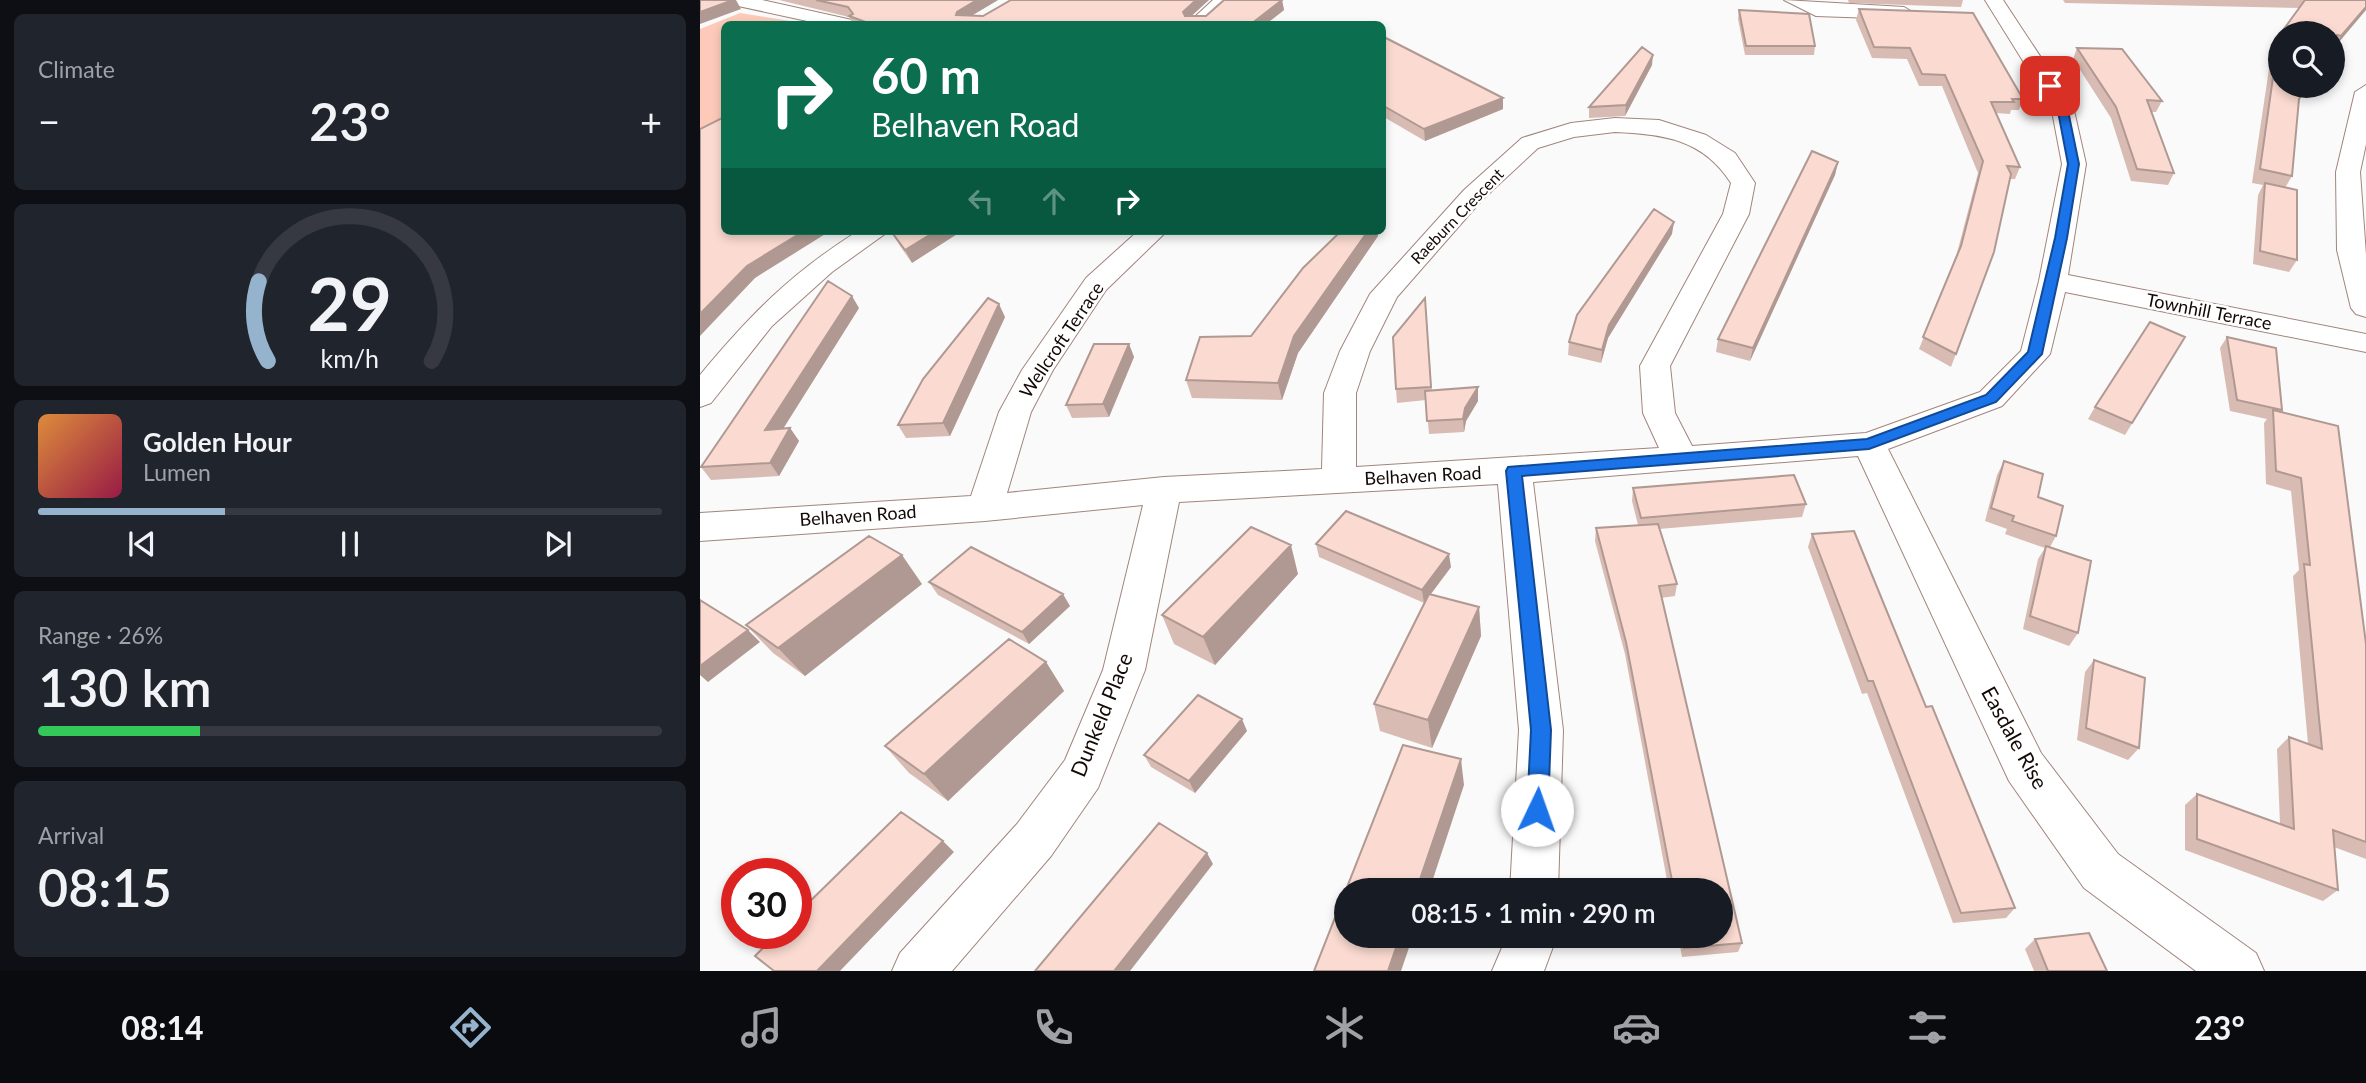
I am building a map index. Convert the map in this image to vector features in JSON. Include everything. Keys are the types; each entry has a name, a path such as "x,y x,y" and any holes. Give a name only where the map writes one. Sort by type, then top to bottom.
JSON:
{"street":[{"path":"736,0 831,21"},
{"path":"1200,21 1224,0"},
{"path":"1793,0 1816,10 1924,14"},
{"name":"Belhaven Road","path":"700,527 985,508 1164,490 1514,471 1680,456 1869,444 1991,399 2035,354 2053,281 2074,164 2062,106 1993,11"},
{"path":"2366,92 2348,172 2351,250 2366,308"},
{"name":"Raeburn Crescent","path":"1339,480 1340,393 1354,351 1384,294 1473,195 1530,143 1571,130 1615,125 1659,127 1698,140 1727,158 1743,183 1736,214 1655,366 1659,413 1680,456"},
{"path":"700,396 762,320 821,267 870,235"},
{"name":"Wellcroft Terrace","path":"985,508 1015,412 1038,370 1096,284 1150,235"},
{"name":"Townhill Terrace","path":"2053,281 2366,343"},
{"name":"Easdale Rise","path":"1869,444 2025,767 2101,871 2238,971"},
{"path":"1514,471 1541,730 1535,878"},
{"name":"Dunkeld Place","path":"918,971 1034,839 1082,773 1124,670 1164,490"},
{"path":"1518,971 1527,948"}],"shaded area":[{"path":"740,13 790,21 721,21 721,128 700,138 700,29"}],"building":[{"path":"700,0 733,0 700,12"},
{"path":"816,0 977,0 956,15 983,16 1011,0 1196,0 1183,12 1185,16 1206,16 1224,0 1282,0 1255,21 863,21 849,16 853,14 848,7"},
{"path":"2305,0 2366,0 2366,7 2345,31 2345,21 2290,21"},
{"path":"1859,9 1973,13 2023,99 2012,99 2014,102 1991,102 2020,167 2007,166 2011,174 1994,252 1956,354 1923,337 1961,246 1983,161 1945,75 1922,74 1910,48 1874,47"},
{"path":"1739,10 1809,14 1815,46 1746,46"},
{"path":"1386,38 1503,98 1424,129 1386,107"},
{"path":"1642,47 1653,55 1626,105 1589,107"},
{"path":"2077,48 2122,49 2162,101 2147,100 2174,173 2137,169 2116,107"},
{"path":"2270,98 2300,98 2292,176 2260,169"},
{"path":"721,118 721,235 797,235 747,266 700,314 700,129"},
{"path":"1812,151 1838,162 1753,348 1718,339"},
{"path":"2265,183 2297,190 2297,260 2260,251"},
{"path":"1654,209 1674,222 1609,325 1602,350 1569,342 1577,315"},
{"path":"894,235 929,235 905,250"},
{"path":"1337,235 1365,235 1294,336 1278,383 1186,380 1200,337 1251,336 1303,268"},
{"path":"828,281 852,296 765,430 790,428 770,463 701,467"},
{"path":"988,298 999,304 943,423 898,425 923,379"},
{"path":"1425,298 1431,387 1396,389 1393,337"},
{"path":"2150,322 2185,337 2132,423 2095,407"},
{"path":"2227,337 2276,348 2282,410 2237,400"},
{"path":"1094,344 1129,344 1103,404 1066,405"},
{"path":"1478,387 1465,408 1463,419 1427,421 1425,391"},
{"path":"2273,410 2338,426 2366,644 2366,842 2333,830 2338,890 2197,839 2197,794 2294,829 2289,737 2322,749 2304,564 2310,565 2301,478 2276,471"},
{"path":"2004,461 2043,474 2038,497 2063,506 2056,536 2012,521 2014,516 1991,508"},
{"path":"1794,475 1806,504 1641,518 1633,488"},
{"path":"1346,511 1449,554 1422,590 1316,544"},
{"path":"1658,524 1677,584 1659,586 1727,878 1671,878 1626,642 1596,528"},
{"path":"1251,527 1291,545 1203,637 1162,615"},
{"path":"1854,531 1926,707 1932,706 2015,908 1961,913 1873,681 1868,681 1812,534"},
{"path":"869,536 902,555 778,648 746,625"},
{"path":"2046,546 2091,561 2078,633 2030,616"},
{"path":"971,547 1063,594 1022,632 929,582"},
{"path":"1429,594 1479,607 1428,720 1374,704"},
{"path":"700,600 748,630 700,666"},
{"path":"1009,639 1046,662 924,774 885,746"},
{"path":"2094,660 2145,678 2139,748 2086,728"},
{"path":"1198,695 1242,719 1189,781 1144,755"},
{"path":"1403,745 1461,759 1420,878 1351,878"},
{"path":"901,812 943,841 817,971 774,971 755,956 762,949 812,949 812,899"},
{"path":"1159,823 1207,853 1114,971 1035,971"},
{"path":"1733,904 1742,943 1733,944"},
{"path":"1334,920 1334,948 1396,948 1388,971 1314,971"},
{"path":"2089,933 2107,971 2048,971 2035,939"}],"route":[{"path":"1537,810 1541,730 1514,471 1680,456 1869,444 1991,399 2035,354 2053,281 2074,164 2062,106 2050,86"}]}
